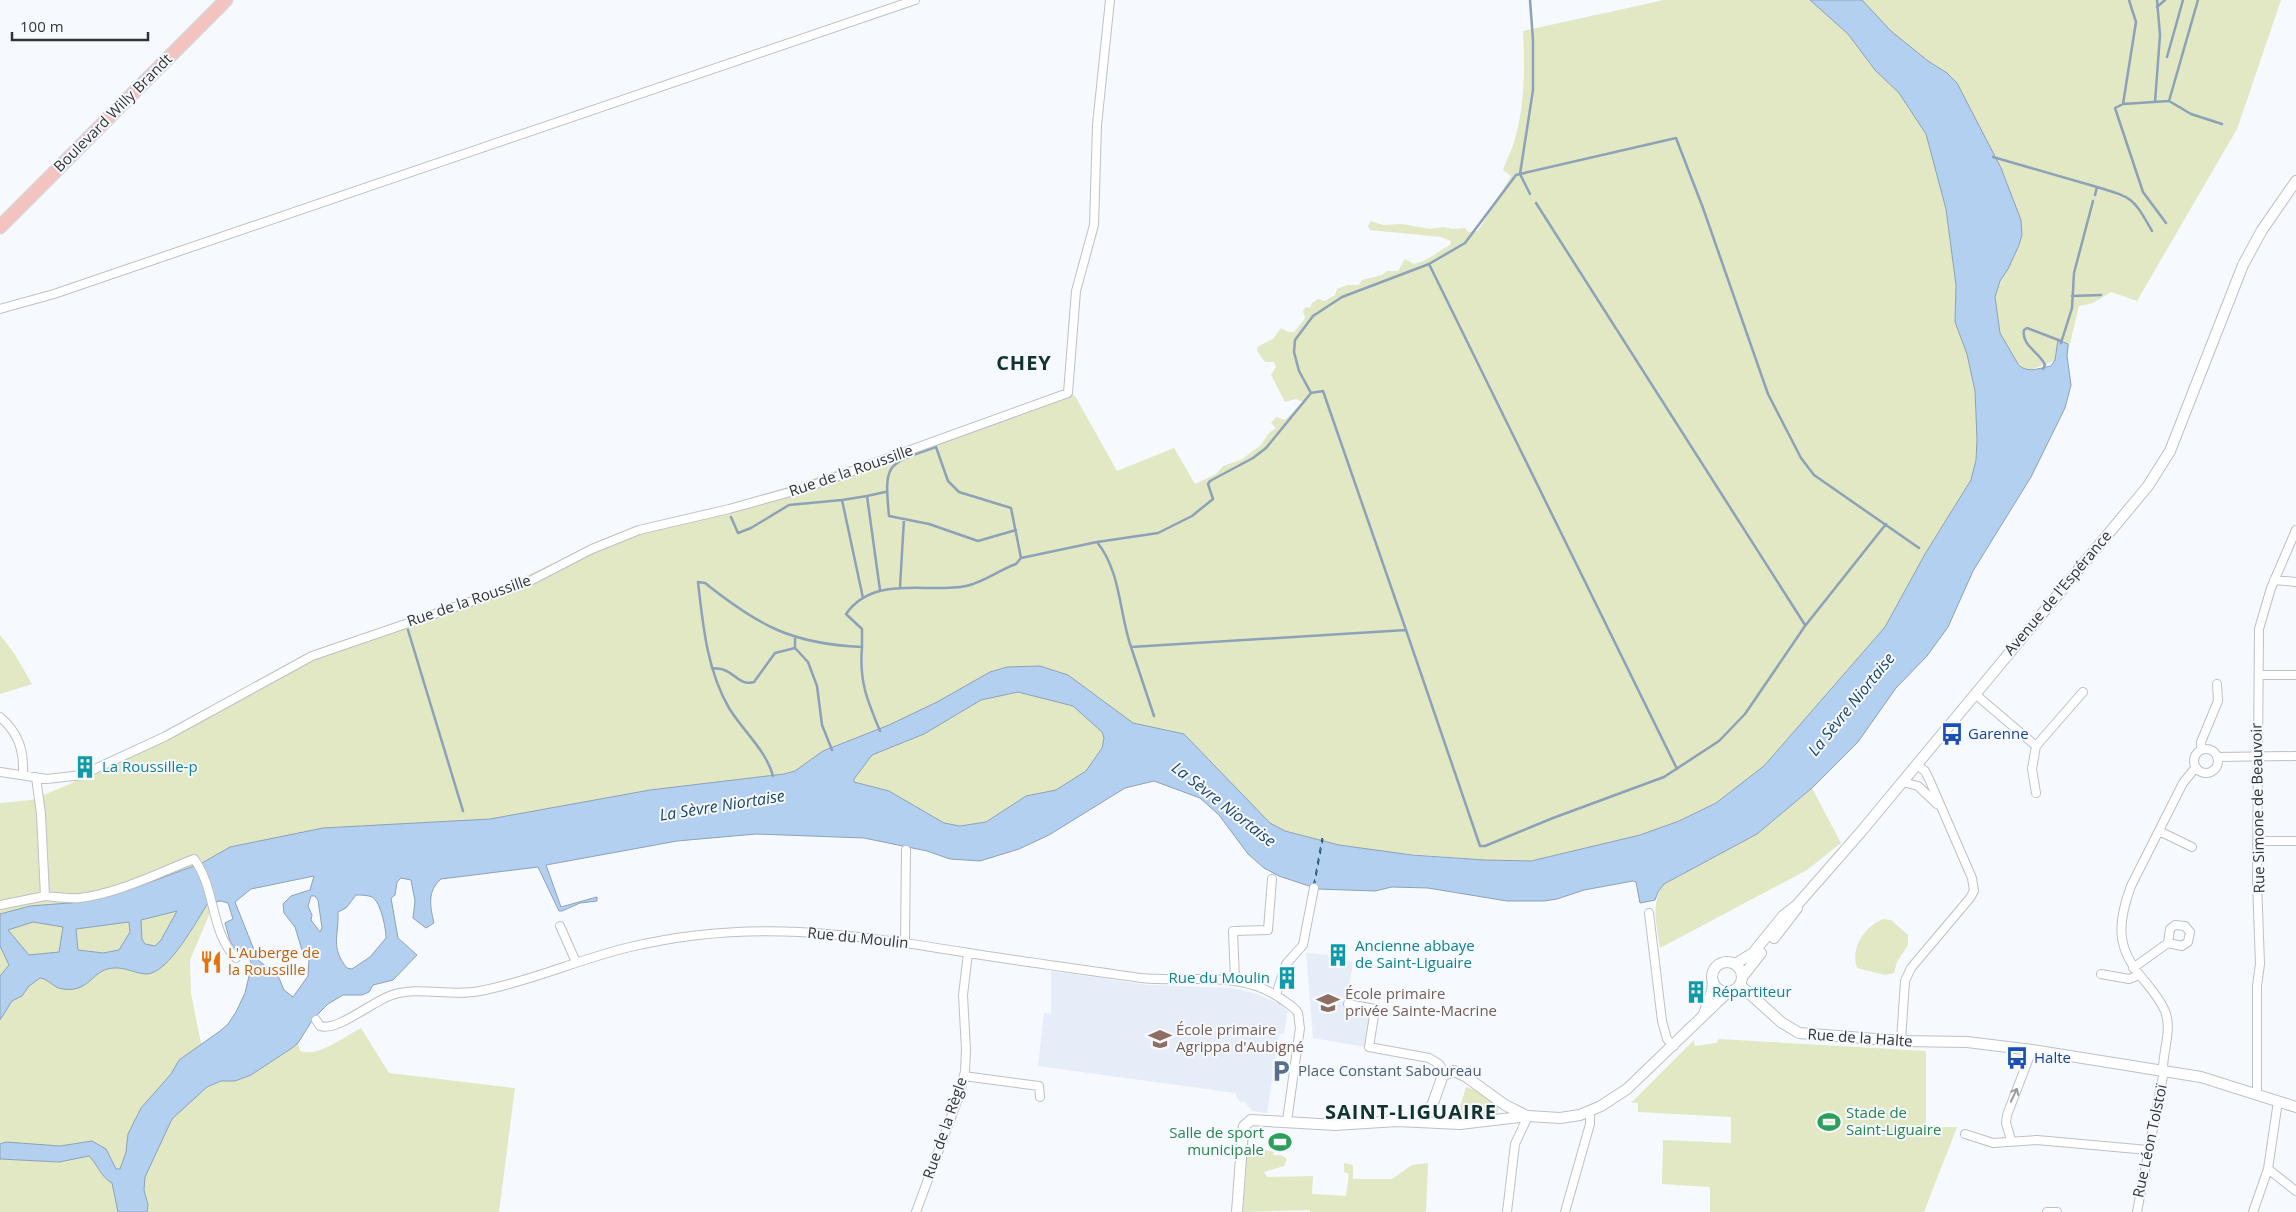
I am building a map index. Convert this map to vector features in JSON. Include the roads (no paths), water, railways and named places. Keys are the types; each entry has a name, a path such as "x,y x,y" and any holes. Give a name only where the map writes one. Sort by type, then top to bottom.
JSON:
{"main road":[{"name":"Boulevard Willy Brandt","path":"0,226 226,0"}],"street":[{"path":"0,309 63,291 915,0"},
{"name":"Rue de la Roussille","path":"0,772 47,779 82,775 166,736 312,656 528,582 616,539 662,524 729,509 799,489 948,438 1068,393 1076,291 1094,224 1097,125 1110,0"},
{"name":"Avenue de l'Espérance","path":"1735,964 1753,953 1783,916 1797,905 1903,782 2158,472 2170,451 2234,284 2255,243 2274,223 2284,200 2296,181"},
{"name":"Rue Simone de Beauvoir","path":"2257,1094 2257,986 2260,964 2257,882 2259,629 2262,611 2296,530"},
{"path":"2274,580 2296,582"},
{"path":"2260,675 2296,675"},
{"path":"2217,684 2218,701 2201,742 2201,750 2196,756 2196,767 2202,772 2210,772 2217,765 2218,757"},
{"path":"2036,793 2032,769 2036,746 2083,692"},
{"path":"1975,694 2036,746"},
{"path":"0,717 11,728 20,745 23,755 23,775"},
{"path":"2201,750 2209,750 2218,757 2296,756"},
{"path":"1901,1041 1905,982 1911,968 1974,891 1972,878 1929,779 1925,771 1917,765"},
{"name":"Rue Léon Tolstoï","path":"2137,1212 2163,1071 2168,1031 2167,1016 2159,999 2133,968 2125,954 2121,937 2126,900 2183,783 2196,767"},
{"path":"36,777 41,814 45,896"},
{"path":"1903,782 1918,786 1932,798 1941,810"},
{"path":"2159,831 2192,847"},
{"path":"2258,841 2296,841"},
{"path":"905,942 906,850"},
{"path":"0,905 45,896 80,898 129,885 194,859 198,863 214,906 224,944 236,958"},
{"path":"1235,979 1234,931 1268,930 1272,879"},
{"path":"1276,995 1286,964 1303,945 1314,888"},
{"name":"Avenue de l'Espérance","path":"1741,981 1789,921 1796,911 1797,905"},
{"path":"1649,913 1662,1021 1667,1039 1674,1046"},
{"path":"560,926 576,962"},
{"name":"Rue du Moulin","path":"316,1020 320,1026 332,1027 391,995 406,992 449,993 481,991 519,983 576,962 630,947 734,931 838,933 1148,979 1235,979 1276,995 1298,1013 1300,1028 1288,1121"},
{"path":"2133,968 2168,943"},
{"name":"Rue de la Règle","path":"916,1212 960,1093 964,1076 966,1050 963,995 968,953"},
{"path":"1237,1212 1244,1126 1256,1119 1335,1125 1410,1121 1438,1123 1502,1120 1528,1116 1560,1118 1590,1112 1627,1089 1741,981 1740,969 1735,964 1728,962 1718,965 1712,974 1712,991 1704,1015"},
{"path":"2101,974 2130,979 2139,975"},
{"path":"1713,981 1720,990 1728,992"},
{"name":"Rue de la Halte","path":"1741,981 1781,1022 1798,1034 1901,1041 1967,1042 2032,1050 2201,1077 2296,1107"},
{"path":"1348,1004 1374,1010 1369,1047 1429,1058 1439,1064 1445,1073"},
{"path":"2012,1140 2006,1123 2007,1115 2032,1050"},
{"path":"1438,1123 1432,1116 1432,1106 1445,1073 1454,1071 1461,1073 1505,1105 1528,1116"},
{"path":"964,1076 1039,1086 1040,1097"},
{"path":"2253,1212 2268,1169 2278,1101"},
{"path":"1502,1120 1507,1115 1505,1105"},
{"path":"1410,1121 1432,1106"},
{"path":"1565,1212 1590,1124 1590,1112"},
{"path":"1507,1212 1515,1144 1528,1116"},
{"path":"1966,1134 1993,1143 2012,1140 2036,1140 2148,1150"},
{"path":"2268,1169 2296,1191"},
{"path":"2047,1212 2057,1212"}],"water":[{"name":"La Sèvre Niortaise","path":"1810,0 1862,0 1891,31 1928,61 1947,73 1957,83 2001,168 2021,220 2022,235 2019,245 2000,281 1995,297 2000,333 2018,364 2029,370 2051,366 2055,360 2058,340 2068,344 2067,356 2071,385 2065,408 2031,477 1973,571 1948,627 1927,656 1896,688 1858,742 1812,788 1757,834 1664,884 1655,900 1640,903 1636,882 1633,881 1584,890 1557,899 1544,901 1507,901 1428,888 1392,887 1375,891 1318,889 1279,876 1264,868 1248,854 1219,815 1200,798 1154,781 1125,788 1049,835 1019,849 980,861 950,859 927,851 864,838 756,834 677,841 546,865 561,907 597,897 597,901 580,903 562,911 559,911 538,867 441,879 433,889 431,899 434,923 426,928 413,918 415,901 411,880 401,878 397,882 395,895 391,898 398,938 417,955 393,980 373,985 369,992 362,995 343,995 328,1004 313,1019 298,1043 292,1048 251,1075 235,1081 221,1081 207,1087 172,1119 145,1177 144,1190 148,1205 147,1212 118,1212 112,1183 105,1178 89,1156 59,1162 0,1159 0,1144 6,1142 60,1146 92,1141 106,1149 116,1169 120,1169 126,1152 128,1134 141,1108 171,1074 179,1060 228,1024 245,993 251,962 245,952 237,951 230,941 225,923 233,919 228,903 221,901 208,903 190,933 173,956 155,971 143,974 113,968 100,973 85,985 72,989 60,988 40,978 29,986 22,996 12,1001 0,1020 0,976 9,965 0,946 0,914 30,906 82,902 129,890 202,863 230,847 323,828 490,819 650,790 784,774 795,771 823,751 889,725 937,702 990,672 1007,667 1040,666 1068,675 1133,723 1184,734 1270,823 1285,831 1339,845 1412,855 1531,861 1640,835 1679,821 1716,803 1764,766 1885,627 1925,554 1971,480 1976,460 1975,391 1967,354 1955,322 1956,285 1946,209 1926,134 1899,93 1875,70 1848,34","holes":["1018,692 1073,706 1102,732 1104,738 1102,748 1086,771 1056,790 1026,796 986,822 960,826 944,823 889,791 854,782 854,779 872,755 924,734 981,700","314,876 310,890 291,896 283,904 284,913 295,927 302,950 309,958 308,976 293,997 284,990 279,978 258,960 235,902 251,889","356,895 372,897 378,904 385,928 386,938 370,957 352,969 347,968 337,948 338,912 346,908","311,896 315,896 318,900 322,928 320,932 311,920 312,915 308,906","177,911 161,940 155,946 145,944 142,939 141,920","33,922 63,927 59,952 29,955 8,930","129,922 130,932 119,950 103,953 78,950 76,929"]}],"waterway":[{"path":"1530,0 1533,40 1533,90 1520,174 1676,138 1703,208 1768,394 1801,458 1814,475 1919,548"},
{"path":"2129,0 2136,22 2123,104 2115,108 2143,192 2166,223"},
{"path":"2155,102 2160,35 2157,0"},
{"path":"2157,7 2165,0"},
{"path":"2167,57 2183,0"},
{"path":"2123,104 2169,101 2198,0"},
{"path":"2169,101 2191,114 2222,124"},
{"path":"1993,157 2097,187"},
{"path":"1311,393 1299,371 1294,352 1295,340 1313,316 1342,297 1429,264 1465,243 1516,175 1520,174 1530,194"},
{"path":"2095,195 2097,187 2126,197 2136,205 2152,231"},
{"path":"2061,343 2072,308 2074,273 2093,201"},
{"path":"1536,203 1805,625"},
{"path":"1429,264 1677,769"},
{"path":"2072,296 2101,295"},
{"path":"2043,369 2045,365 2043,360 2028,345 2025,340 2024,330 2027,328 2061,341"},
{"path":"1131,647 1111,566 1097,542 1158,533 1192,516 1213,499 1208,484 1210,481 1253,458 1266,448 1311,393 1323,391 1406,630"},
{"path":"1016,530 978,541 929,524 889,516 888,475 898,462 936,447 948,481 959,492 1011,508 1021,558 1097,542"},
{"path":"880,590 867,496 885,492"},
{"path":"863,598 842,500 867,496"},
{"path":"731,517 738,533 751,528 789,505 842,500"},
{"path":"900,587 904,519"},
{"path":"1154,716 1131,647 1406,630 1480,846 1485,846 1553,818 1664,777 1719,741 1745,714 1805,626 1886,524"},
{"path":"773,776 760,749 729,708 716,678 707,647 698,582 705,583 742,611 778,630 816,642 862,647 862,629 846,614 858,602 871,594 902,588 951,588 966,586 979,582 1016,564 1021,558"},
{"path":"408,630 463,811"},
{"path":"795,638 795,648 808,662 817,686 822,725 832,750"},
{"path":"862,647 861,659 865,690 880,731"},
{"path":"712,668 723,669 742,681 754,682 775,653 795,648"}],"place":[{"name":"Garenne","path":"1952,734"},
{"name":"La Roussille-p","path":"85,767"},
{"name":"Ancienne abbaye de Saint-Liguaire","path":"1338,955"},
{"name":"L'Auberge de la Roussille","path":"211,962"},
{"name":"Rue du Moulin","path":"1287,978"},
{"name":"Répartiteur","path":"1696,992"},
{"name":"École primaire privée Sainte-Macrine","path":"1328,1003"},
{"name":"École primaire Agrippa d'Aubigné","path":"1160,1039"},
{"name":"Halte","path":"2017,1058"},
{"name":"Place Constant Saboureau","path":"1281,1071"},
{"name":"Stade de Saint-Liguaire","path":"1829,1122"},
{"name":"Salle de sport municipale","path":"1280,1142"}],"district":[{"name":"CHEY","path":"1024,363"},
{"name":"SAINT-LIGUAIRE","path":"1411,1112"}]}
